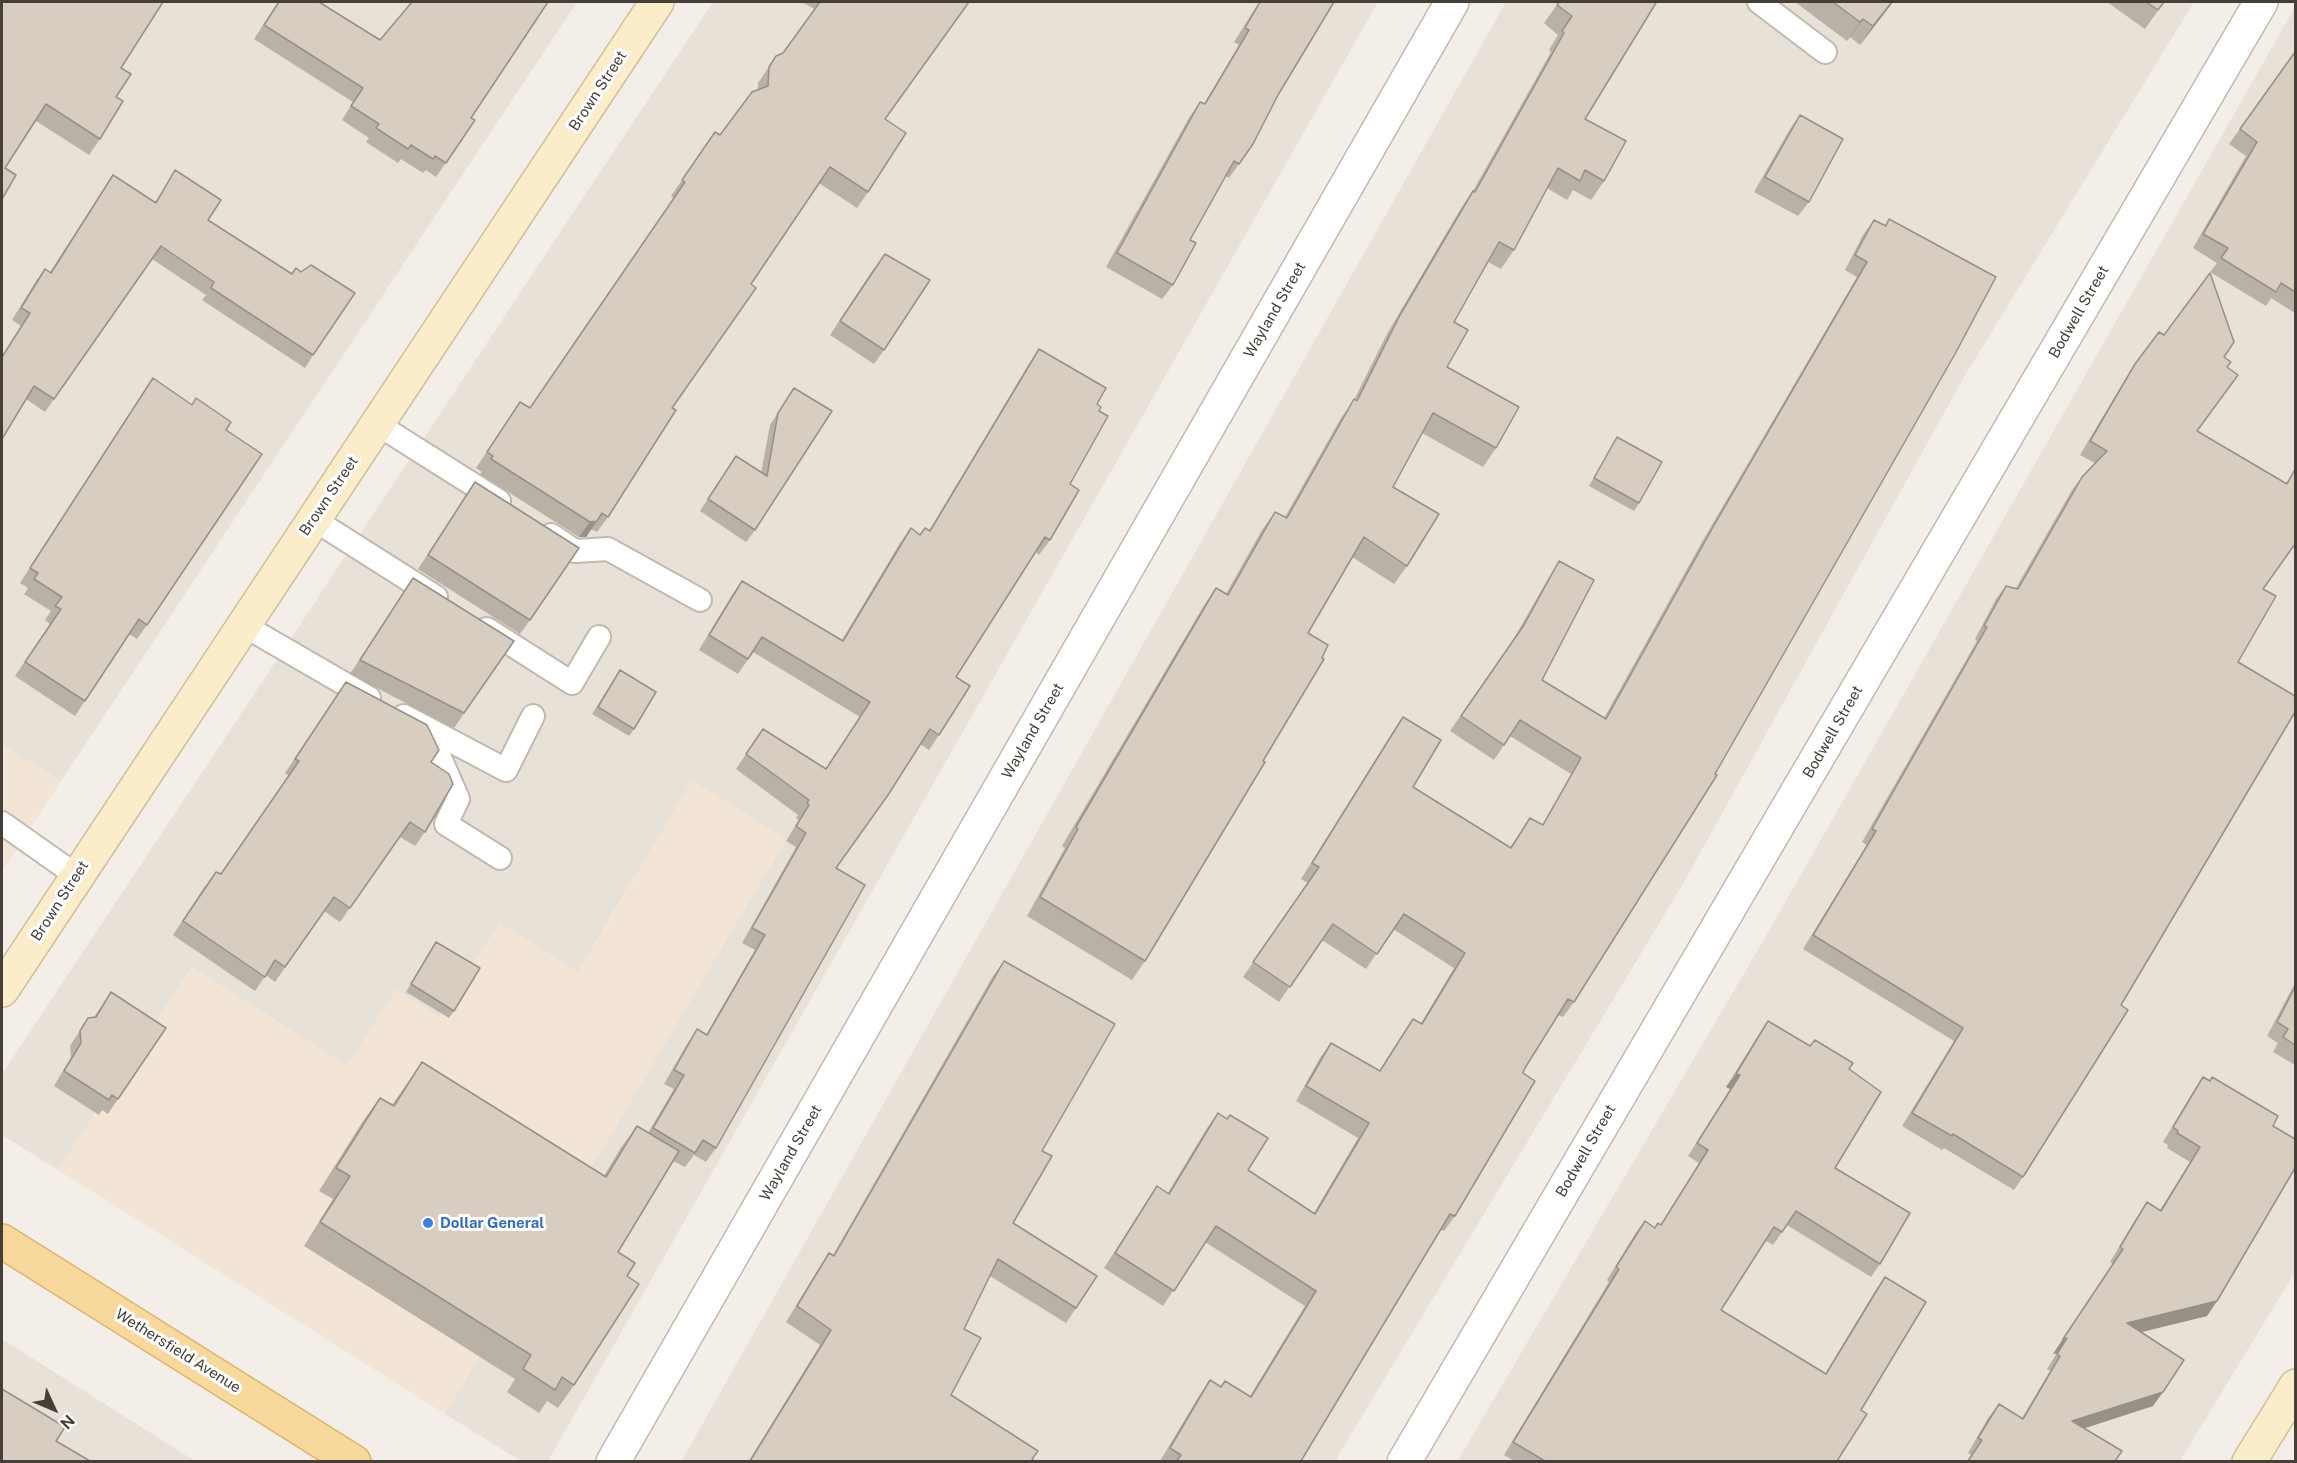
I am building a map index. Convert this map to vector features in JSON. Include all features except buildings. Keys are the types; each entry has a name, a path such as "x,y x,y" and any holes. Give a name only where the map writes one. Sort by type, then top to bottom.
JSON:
{"main road":[{"name":"Brown Street","path":"2,990 657,2"},
{"name":"Wethersfield Avenue","path":"2,1240 354,1461"},
{"path":"2249,1461 2295,1386"}],"street":[{"name":"Wayland Street","path":"613,1461 1452,2"},
{"name":"Bodwell Street","path":"1404,1461 2261,2"}],"lane":[{"path":"1759,2 1825,52"},
{"path":"377,424 516,512"},
{"path":"313,519 453,608"},
{"path":"535,525 575,551 608,549 700,600"},
{"path":"473,620 572,683 599,637"},
{"path":"243,625 345,687 506,770 533,716"},
{"path":"428,728 458,799 446,824 500,858"},
{"path":"2,823 77,876"}],"shaded area":[{"path":"2,2 577,2 61,781 2,745"},
{"path":"713,2 1378,2 548,1461 521,1461 445,1414 786,839 635,875 578,972 500,923 439,1017 396,990 347,1066 192,967 58,1170 2,1135 2,1074"},
{"path":"1506,2 2194,2 1964,377 1684,882 1335,1461 681,1462"},
{"path":"2295,7 2295,1272 2180,1461 1457,1462 1766,936"},
{"path":"2,745 61,781 2,872"},
{"path":"692,780 786,839 445,1414 58,1170 192,967 347,1066 396,990 439,1017 500,923 578,972"},
{"path":"2,1339 195,1461 2,1461"}],"place":[{"name":"Dollar General","path":"428,1223"}]}
